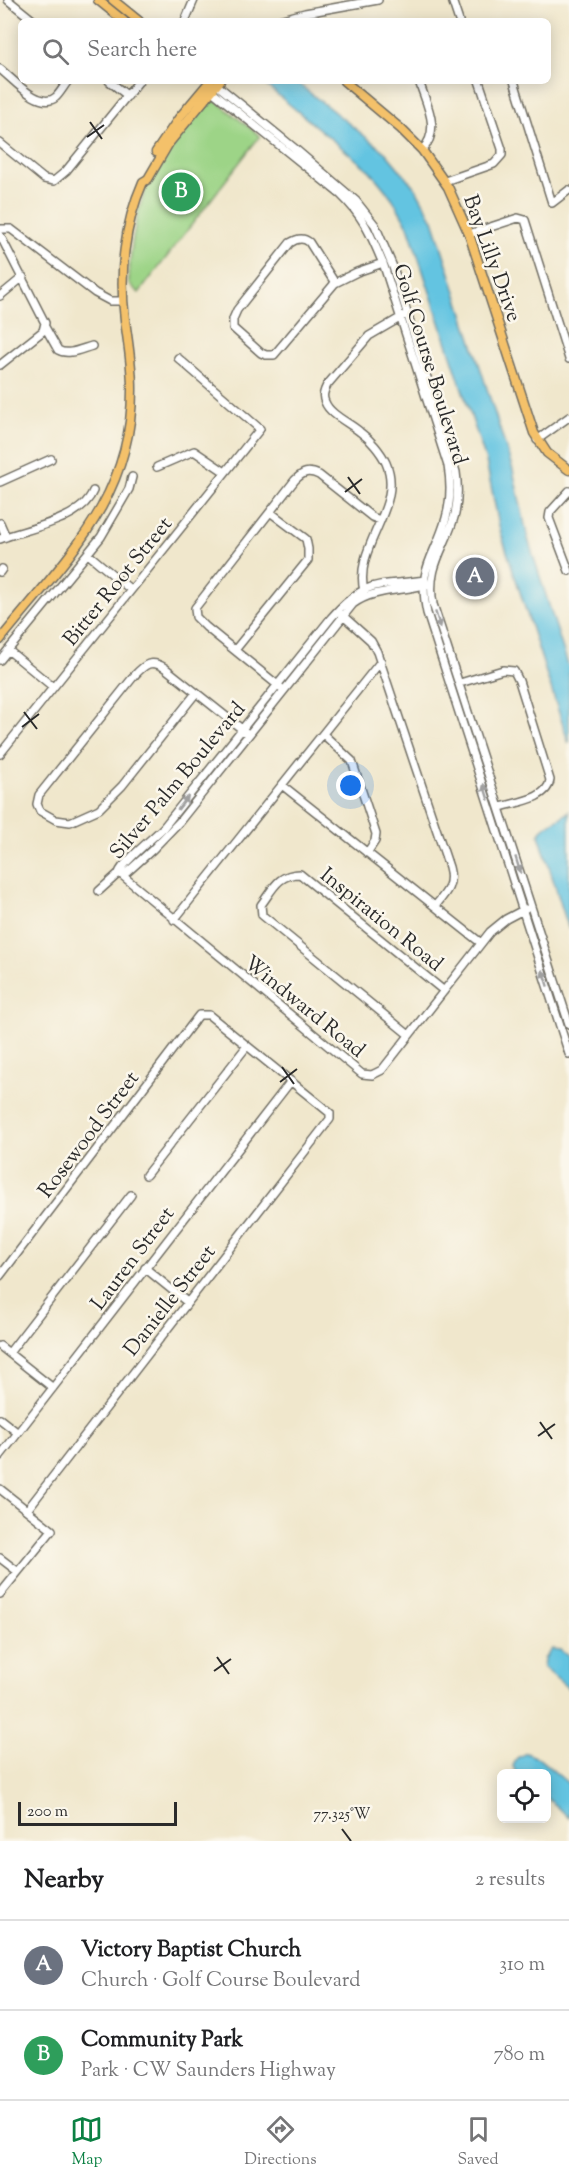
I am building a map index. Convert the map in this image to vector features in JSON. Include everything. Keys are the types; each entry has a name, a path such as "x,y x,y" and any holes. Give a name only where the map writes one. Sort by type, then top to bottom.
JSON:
{"main road":[{"path":"98,0 120,18"},
{"path":"113,0 135,18"},
{"path":"0,640 71,554 109,495 128,439 132,388 123,301 125,245 147,167 164,139 211,84"},
{"name":"Bay Lilly Drive","path":"348,84 422,150 445,181 468,234 537,440 547,453 569,470"}],"street":[{"path":"8,0 30,18"},
{"path":"186,18 194,0"},
{"path":"286,18 378,0"},
{"path":"453,0 458,18"},
{"path":"0,69 18,84"},
{"path":"18,84 38,100 46,102 55,97 66,84"},
{"path":"113,84 128,96"},
{"path":"0,143 44,179 54,181 66,171 137,84"},
{"name":"Golf Course Boulevard","path":"211,84 355,208 372,234 405,315"},
{"name":"Golf Course Boulevard","path":"211,84 293,147 356,201 375,225 393,267 405,315 452,464 446,519 428,561 427,613 569,1054"},
{"path":"420,84 432,127 430,141 422,150"},
{"path":"445,181 494,164 502,155 480,84"},
{"path":"515,84 552,203 569,190"},
{"path":"468,234 518,218 525,220 569,359"},
{"path":"0,229 11,229 110,301 123,301"},
{"path":"0,235 45,327 61,352 66,354 92,346"},
{"path":"335,283 309,242 303,239 295,240 290,243 237,310 232,318 233,328 261,353 274,355 335,283 383,263"},
{"path":"0,296 23,278"},
{"path":"365,592 366,558 386,508 391,491 391,479 386,463 362,433 330,410 324,400 324,392 369,336 405,315"},
{"path":"0,365 45,327"},
{"name":"Bitter Root Street","path":"0,754 260,429 178,358"},
{"path":"537,440 569,417"},
{"path":"157,467 194,451 225,472"},
{"path":"0,483 51,459"},
{"path":"281,687 196,616 195,608 303,472 312,472 372,517 380,520"},
{"path":"0,660 88,554 122,503 132,477"},
{"path":"0,523 3,538 72,514 87,502 93,491"},
{"path":"569,491 550,512 549,524 569,571"},
{"path":"235,650 308,560 306,539 270,512"},
{"path":"554,535 569,558"},
{"path":"71,554 82,561"},
{"path":"88,554 131,590"},
{"name":"Golf Course Boulevard","path":"428,581 436,615 501,807 569,1024"},
{"name":"Silver Palm Boulevard","path":"99,891 152,850 180,821 245,732 340,613 365,592 428,581"},
{"path":"340,613 370,641 381,662 451,877 450,887 435,906"},
{"path":"8,650 53,687"},
{"path":"174,920 381,662"},
{"path":"196,693 122,786 99,809 70,822 56,820 40,811 37,804 39,795 141,668 149,663 157,663 196,693 245,732"},
{"path":"460,683 503,670 514,671 519,681 550,780 549,787 542,794 501,807"},
{"path":"323,734 354,764 376,834 375,841 367,853"},
{"path":"282,785 481,943"},
{"name":"Windward Road","path":"121,874 362,1074 372,1075 382,1070 498,924 531,907"},
{"name":"Inspiration Road","path":"409,1035 262,915 261,905 282,878 289,874 300,874 444,991"},
{"name":"Rosewood Street","path":"0,1276 200,1015 209,1015 247,1046"},
{"path":"146,1175 247,1046 291,1081"},
{"name":"Danielle Street","path":"27,1510 330,1119 327,1109 291,1081"},
{"name":"Lauren Street","path":"0,1456 291,1081"},
{"path":"9,1353 130,1196"},
{"path":"145,1268 188,1302"},
{"path":"0,1346 53,1388"},
{"path":"0,1419 18,1432"},
{"path":"0,1489 52,1530 0,1594"},
{"path":"0,1558 17,1571"}],"green space":[{"path":"215,100 260,136 139,293 129,284 130,268 136,219 146,188 153,173 172,146 197,115"}],"water":[{"path":"265,84 299,84 386,153 416,189 433,220 513,470 528,539 569,668 569,744 500,530 486,461 408,226 392,198 370,171"},
{"path":"569,811 569,930 539,835 545,827"},
{"path":"552,1649 560,1650 569,1657 569,1689 543,1667 544,1659"},
{"path":"526,1753 538,1758 569,1784 569,1818 551,1802 551,1769 514,1769 513,1766 517,1758"}],"place":[{"name":"Community Park","path":"181,192"},
{"name":"Victory Baptist Church","path":"475,577"}]}
